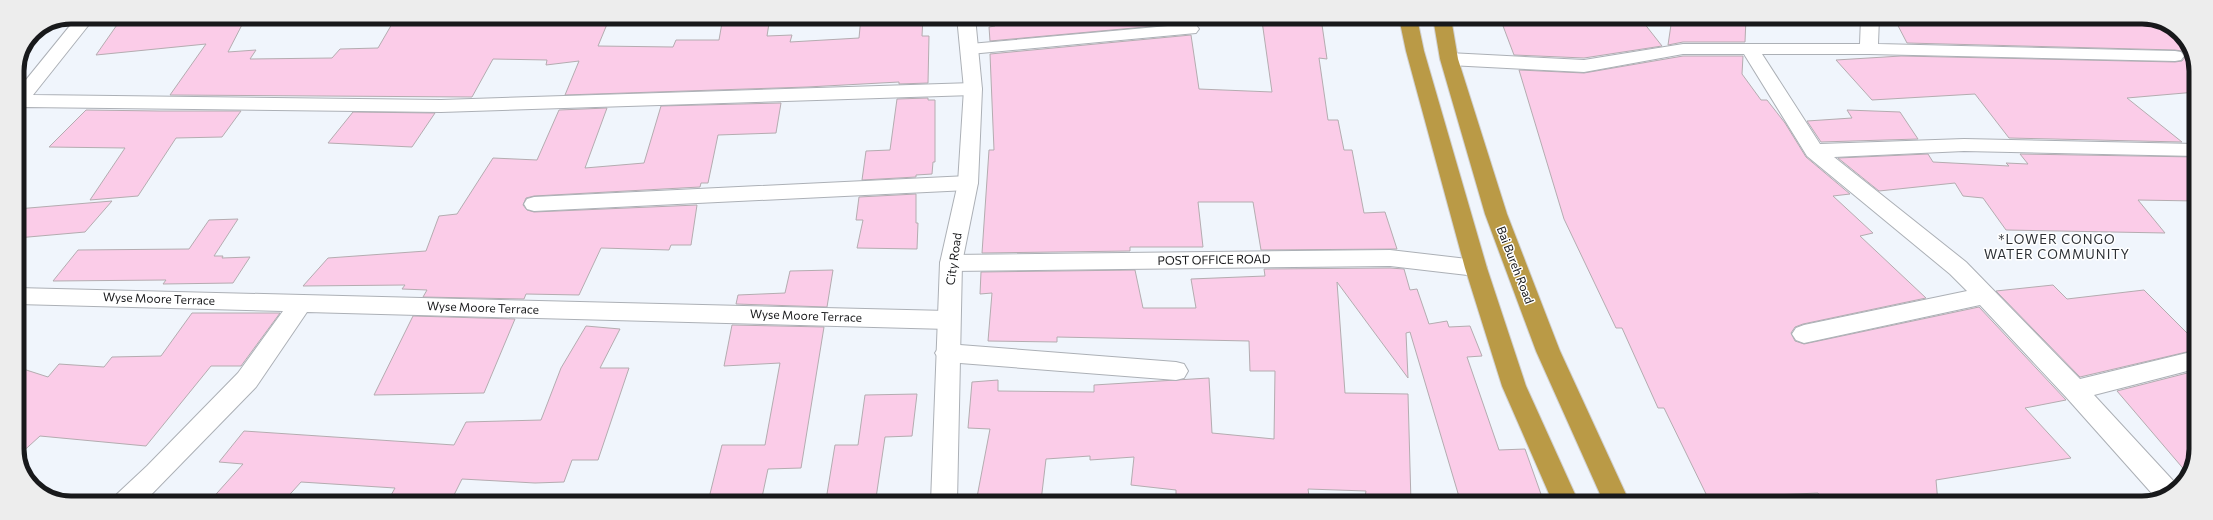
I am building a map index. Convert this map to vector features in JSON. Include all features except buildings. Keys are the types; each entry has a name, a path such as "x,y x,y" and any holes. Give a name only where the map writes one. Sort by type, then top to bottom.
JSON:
{"highway":[{"path":"1409,24 1415,51 1476,268 1514,386 1563,496"},
{"name":"Bai Bureh Road","path":"1443,24 1449,59 1496,214 1548,350 1614,496"}],"street":[{"path":"24,95 80,24"},
{"name":"City Road","path":"944,496 948,320 951,263 968,183 968,159 973,90 967,24"},
{"path":"1869,49 1870,24"},
{"path":"970,49 1190,29"},
{"path":"1449,59 1584,66 1683,50 1869,49 2175,56"},
{"path":"1750,50 1814,151 1958,268 2075,390 2165,490"},
{"path":"24,103 441,106 973,90"},
{"path":"1814,151 1964,145 2189,150"},
{"path":"534,204 968,183"},
{"name":"POST OFFICE ROAD","path":"951,263 1390,258 1476,268"},
{"name":"Wyse Moore Terrace","path":"24,296 948,320"},
{"path":"1804,334 1985,296"},
{"path":"132,496 156,474 247,380 302,303"},
{"path":"948,354 1176,371"},
{"path":"2075,390 2189,362"}],"district":[{"name":"*LOWER CONGO WATER COMMUNITY","path":"2057,246"}]}
